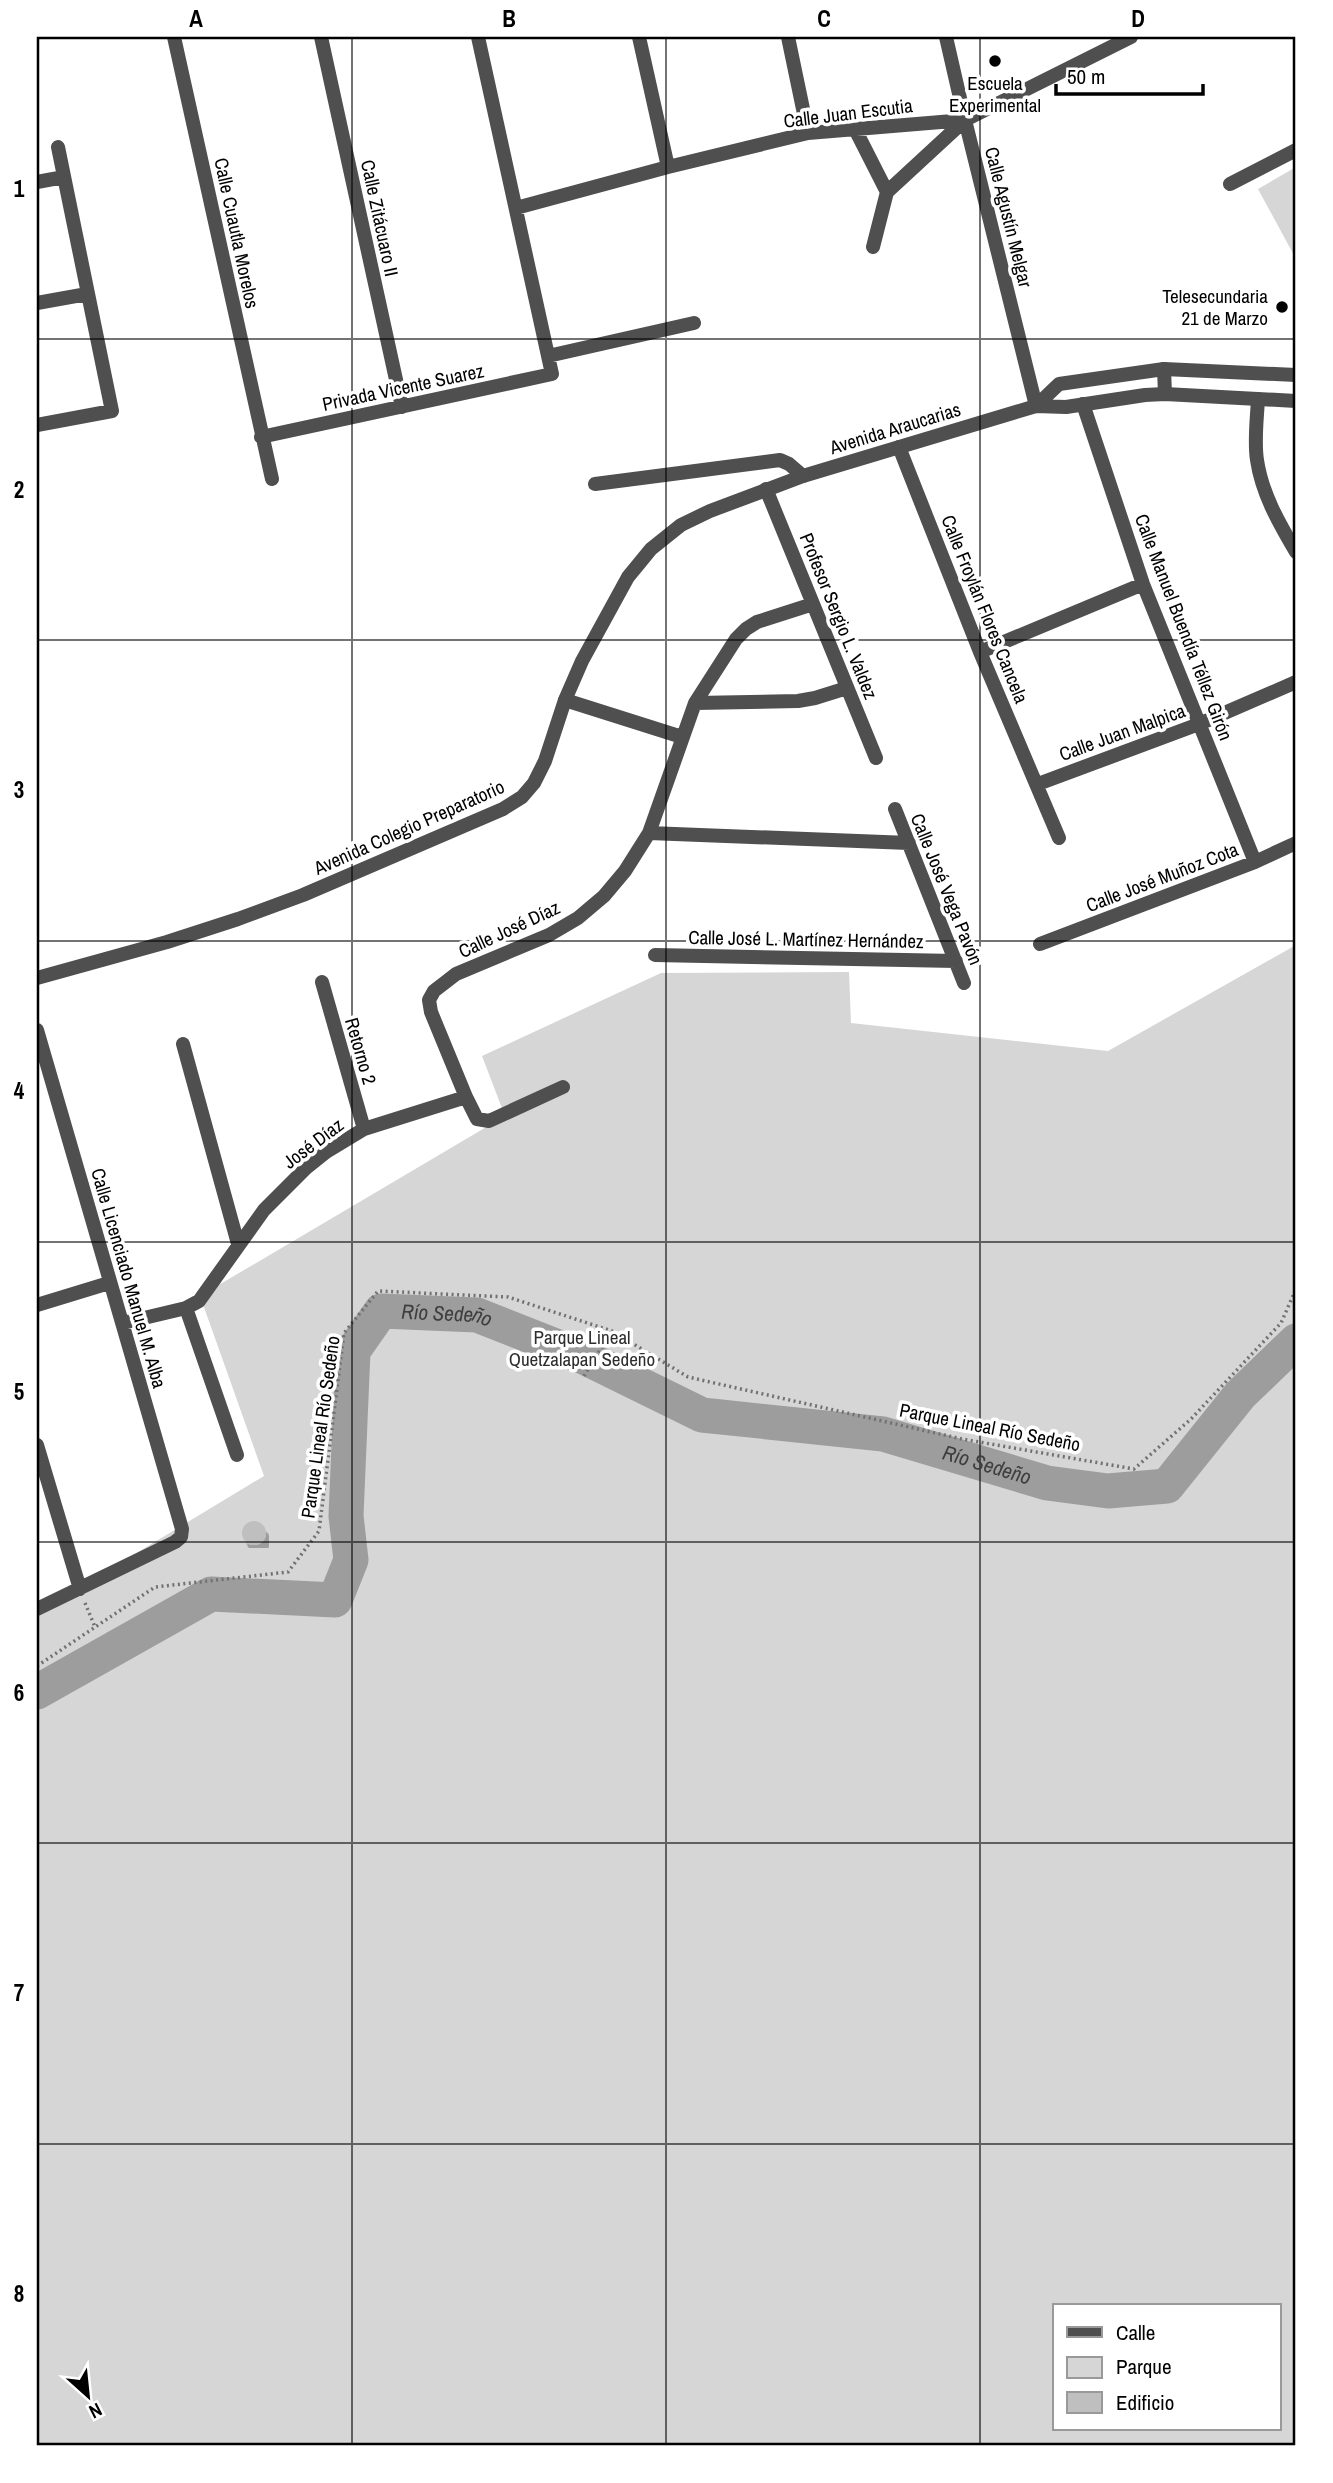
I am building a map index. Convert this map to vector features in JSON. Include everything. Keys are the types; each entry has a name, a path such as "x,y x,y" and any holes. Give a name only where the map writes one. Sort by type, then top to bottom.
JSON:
{"street":[{"name":"Calle Cuautla Morelos","path":"174,37 272,479"},
{"name":"Calle Zitácuaro II","path":"321,37 402,407"},
{"path":"478,37 548,356 694,323"},
{"path":"639,37 668,167"},
{"path":"788,37 808,133"},
{"name":"Calle Agustín Melgar","path":"946,37 1036,406"},
{"name":"Calle Juan Escutia","path":"516,208 808,133 965,120 1131,37"},
{"path":"873,247 887,192 965,120"},
{"path":"855,129 887,192"},
{"path":"37,425 112,411 58,147"},
{"path":"1230,184 1296,150"},
{"path":"37,183 64,177"},
{"path":"37,303 88,293"},
{"name":"Privada Vicente Suarez","path":"261,437 552,374 548,356"},
{"path":"1164,369 1165,394"},
{"name":"Avenida Araucarias","path":"1036,406 1059,384 1164,369 1296,375"},
{"name":"Avenida Araucarias","path":"766,489 1036,406 1066,407 1165,394 1296,401"},
{"path":"1258,399 1256,458 1262,487 1296,552"},
{"name":"Calle Manuel Buendía Téllez Girón","path":"1083,404 1143,584 1255,862"},
{"name":"Calle Froylán Flores Cancela","path":"899,447 980,652 1059,838"},
{"path":"595,484 780,460 803,476"},
{"name":"Profesor Sergio L. Valdez","path":"766,489 876,758"},
{"name":"Avenida Colegio Preparatorio","path":"37,978 167,942 303,895 503,809 522,797 534,783 545,761 565,700 628,577 651,549 681,525 766,489"},
{"path":"980,652 1143,584"},
{"name":"Calle José Díaz","path":"467,1097 431,1012 429,1000 434,990 456,974 549,935 578,918 604,896 625,871 649,833 695,703 736,639 757,622 813,604"},
{"name":"Calle Juan Malpica","path":"1038,784 1199,724 1296,682"},
{"path":"695,703 798,701 847,688"},
{"path":"565,700 682,737"},
{"name":"Calle José Vega Pavón","path":"895,809 964,983"},
{"path":"649,833 909,843"},
{"name":"Calle José Muñoz Cota","path":"1040,944 1255,862 1296,843"},
{"name":"Calle José L. Martínez Hernández","path":"654,955 956,961"},
{"name":"Retorno 2","path":"322,982 364,1129"},
{"name":"Calle Licenciado Manuel M. Alba","path":"37,1030 182,1529 181,1537 175,1542 80,1589"},
{"path":"183,1044 238,1244"},
{"path":"467,1097 477,1118 489,1121 563,1087"},
{"name":"José Díaz","path":"122,1323 186,1308 199,1301 264,1210 306,1168 327,1152 364,1129 467,1097"},
{"path":"37,1305 109,1283"},
{"path":"186,1308 237,1455"},
{"path":"37,1445 80,1589 37,1609"}],"path":[{"name":"Parque Lineal Río Sedeño","path":"37,1666 155,1587 288,1572 319,1531 345,1333 378,1291 508,1297 612,1331 688,1377 962,1438 1134,1469 1191,1419 1281,1323 1296,1289"},
{"path":"584,1376 612,1331"},
{"path":"80,1589 95,1628"}],"green space":[{"path":"1296,167 1296,259 1258,189"},
{"name":"Parque Lineal Quetzalapan Sedeño","path":"1296,945 1296,2446 37,2446 37,1613 264,1476 200,1296 505,1116 482,1056 661,973 849,972 851,1023 1108,1051"}],"building":[{"path":"254,1521 265,1528 266,1533 259,1544 254,1545 243,1538 242,1533 249,1522"}],"waterway":[{"name":"Río Sedeño","path":"37,1692 211,1594 335,1600 351,1560 346,1516 353,1351 381,1311 477,1315 586,1358 702,1415 883,1434 1047,1483 1108,1491 1167,1486 1240,1395 1296,1341"}],"place":[{"name":"Escuela Experimental","path":"995,61"},
{"name":"Telesecundaria 21 de Marzo","path":"1282,307"}]}
